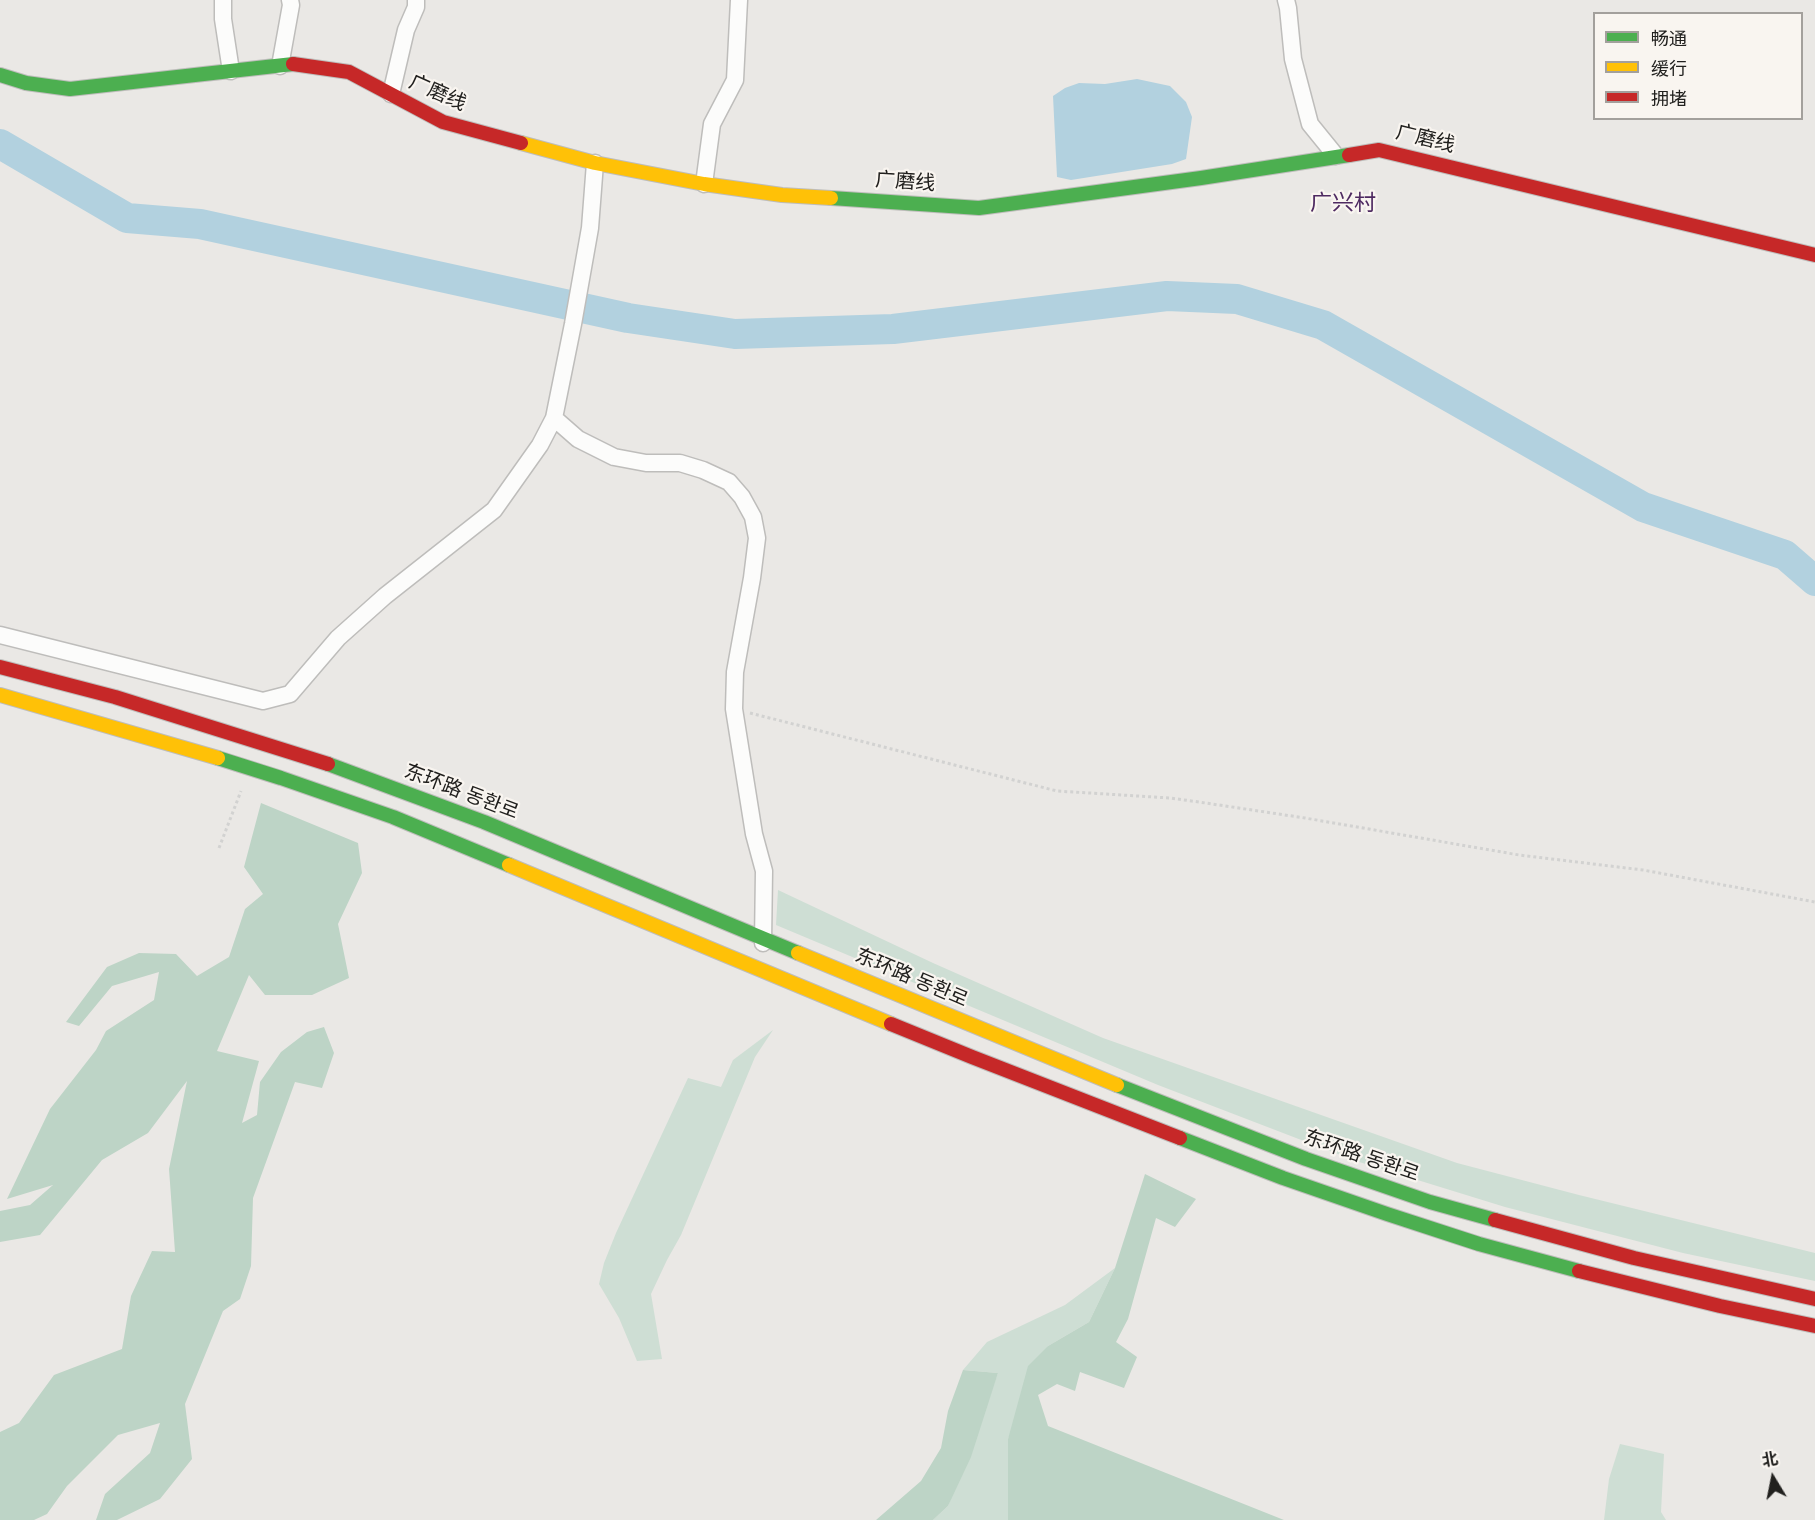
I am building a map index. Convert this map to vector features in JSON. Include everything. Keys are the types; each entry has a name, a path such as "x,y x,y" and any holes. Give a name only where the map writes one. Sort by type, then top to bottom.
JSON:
{"main road":[{"name":"广磨线","path":"0,75 26,83 69,89 294,64 349,72 443,122 595,163 704,184 782,195 979,207 1201,178 1379,150 1815,255"},
{"name":"东环路 동환로","path":"0,667 126,701 346,770 484,822 1130,1090 1306,1159 1430,1202 1634,1258 1815,1299"},
{"path":"0,695 249,768 393,817 1005,1070 1283,1178 1479,1244 1709,1303 1815,1326"}],"street":[{"path":"223,0 223,19 231,71"},
{"path":"280,66 290,0"},
{"path":"391,94 406,30 416,7 416,0"},
{"path":"704,184 712,124 735,80 739,0"},
{"path":"1286,0 1293,59 1310,124 1336,156"},
{"path":"0,635 264,701 290,694 338,638 385,596 494,510 540,445 554,418 573,324 590,228 595,163"},
{"path":"554,418 578,439 614,457 646,463 680,464 703,470 729,482 742,497 753,517 757,538 735,672 734,709 754,834 764,871 764,938 760,969"}],"path":[{"path":"734,709 1058,791 1180,799 1519,855 1643,870 1815,902"},
{"path":"219,848 249,768"}],"shaded area":[{"path":"778,890 933,963 1103,1038 1457,1163 1815,1253 1815,1281 1683,1253 1505,1207 1356,1161 1158,1085 776,925"},
{"path":"773,1030 755,1057 681,1235 651,1294 662,1359 637,1361 619,1318 599,1284 604,1263 616,1233 688,1078 721,1087 733,1060"},
{"path":"1115,1268 1089,1322 1048,1346 1008,1439 1008,1520 933,1520 948,1506 998,1373 963,1370 987,1342 1065,1305"},
{"path":"1620,1444 1664,1454 1661,1512 1666,1520 1604,1520 1609,1479"}],"green space":[{"path":"261,803 358,843 362,873 338,924 349,978 312,995 265,995 249,975 217,1051 259,1061 242,1123 257,1115 260,1082 281,1052 307,1032 324,1027 334,1053 322,1088 295,1082 253,1198 251,1266 240,1299 223,1311 185,1404 192,1459 160,1499 117,1520 96,1520 105,1494 150,1453 160,1423 118,1435 67,1486 47,1514 34,1520 0,1520 0,1432 19,1423 54,1375 122,1349 131,1296 152,1251 175,1252 169,1169 187,1081 148,1133 102,1160 40,1235 0,1242 0,1211 30,1205 53,1185 7,1199 50,1109 96,1050 106,1031 154,1000 159,972 112,986 79,1026 66,1022 107,967 139,953 176,954 197,976 229,957 245,909 263,894 244,867"},
{"path":"1145,1174 1196,1199 1175,1227 1156,1218 1128,1319 1116,1342 1137,1357 1124,1388 1080,1372 1075,1391 1057,1384 1038,1395 1048,1426 1284,1520 1008,1520 1008,1439 1028,1366 1048,1346 1089,1322 1115,1268"},
{"path":"963,1370 998,1373 971,1457 948,1506 933,1520 876,1520 921,1481 941,1448 948,1411"}],"water":[{"path":"1137,79 1170,86 1186,102 1192,117 1186,159 1172,164 1071,180 1057,177 1053,96 1079,83 1105,84"}],"waterway":[{"path":"0,144 127,218 200,224 628,318 735,334 893,329 1167,296 1237,299 1323,325 1643,507 1785,555 1815,581"}],"traffic: fast":[{"path":"0,75 26,83 70,89 293,64"},
{"path":"831,198 979,208 1349,155"},
{"path":"218,758 393,817 509,865"},
{"path":"328,764 484,822 798,953"},
{"path":"1117,1085 1306,1159 1430,1202 1495,1220"},
{"path":"1180,1138 1283,1178 1387,1214 1479,1244 1579,1271"}],"traffic: slow":[{"path":"521,143 595,163 704,184 782,195 831,198"},
{"path":"0,695 218,758"},
{"path":"509,865 891,1024"},
{"path":"798,953 1117,1085"}],"traffic: jam":[{"path":"293,64 349,72 443,122 521,143"},
{"path":"1349,155 1379,150 1815,255"},
{"path":"0,667 115,697 328,764"},
{"path":"891,1024 1180,1138"},
{"path":"1495,1220 1634,1258 1815,1299"},
{"path":"1579,1271 1720,1306 1815,1326"}],"district":[{"name":"广兴村","path":"1343,205"}]}
